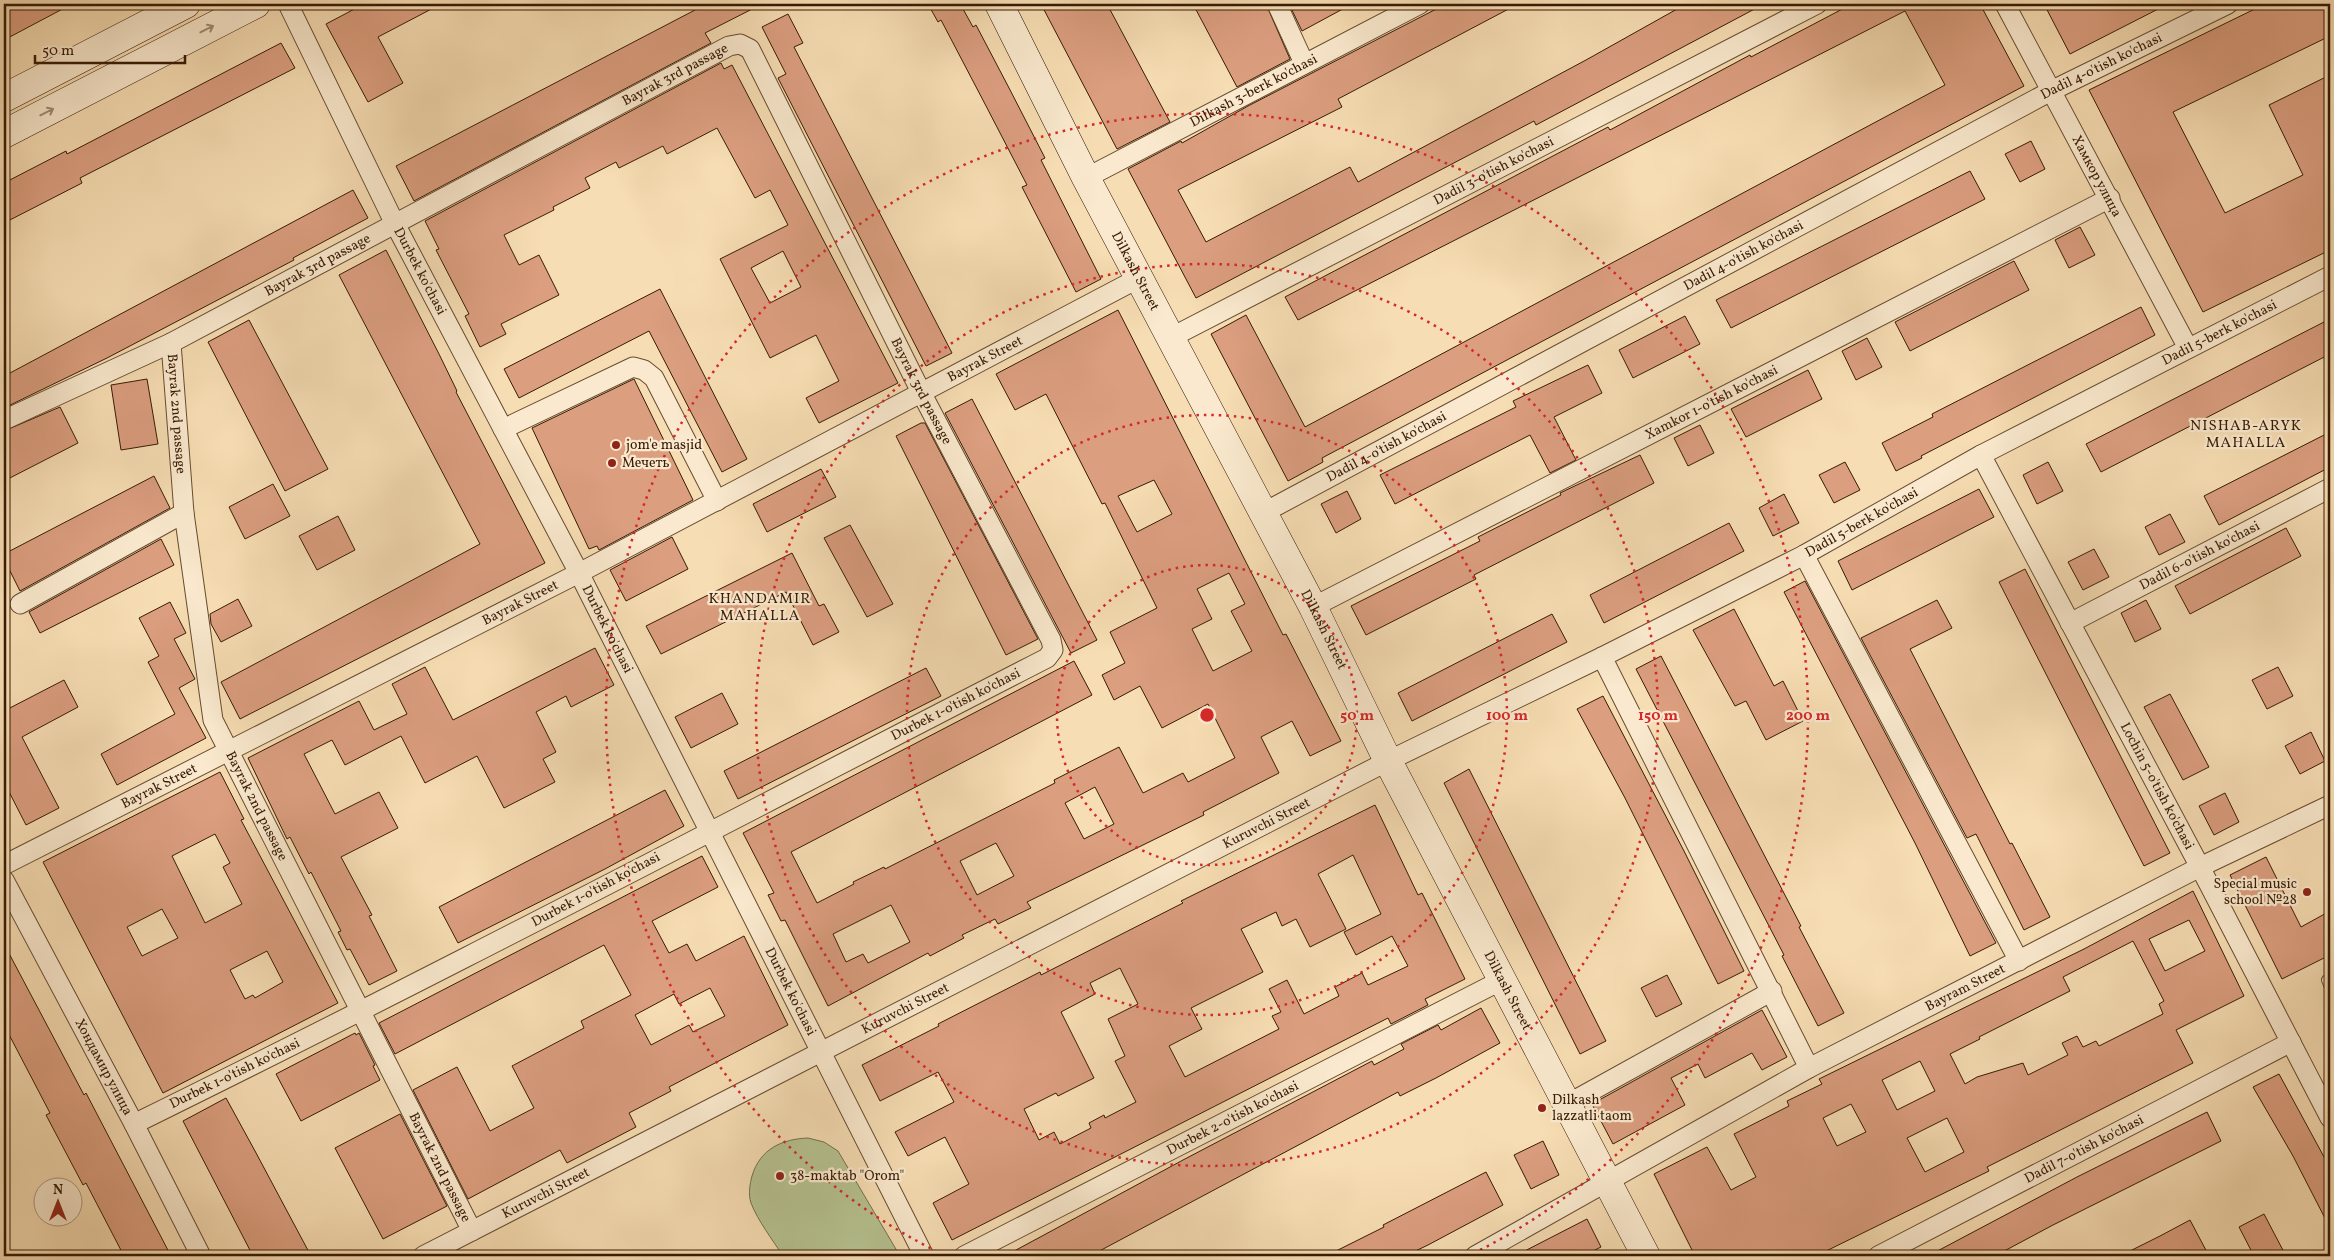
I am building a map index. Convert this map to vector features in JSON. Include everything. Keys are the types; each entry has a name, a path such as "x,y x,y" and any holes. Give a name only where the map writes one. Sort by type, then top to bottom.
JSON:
{"street":[{"path":"4,98 186,4"},
{"path":"4,134 256,4"},
{"name":"Durbek ko'chasi","path":"288,4 394,222 579,573 924,1256"},
{"name":"Dilkash Street","path":"998,4 1086,178 1172,337 1313,607 1388,760 1646,1256"},
{"path":"1276,4 1304,63"},
{"name":"Dilkash 3-berk ko'chasi","path":"1086,178 1420,4"},
{"name":"Dadil 3-o'tish ko'chasi","path":"1172,337 1817,4"},
{"name":"Хамкор улица","path":"2006,4 2188,348"},
{"name":"Dadil 4-o'tish ko'chasi","path":"1263,513 2051,91 2228,4"},
{"name":"Bayrak 3rd passage","path":"4,420 171,343 394,222 729,46 740,44 750,49 922,394 1051,640 1053,650"},
{"name":"Xamkor 1-o'tish ko'chasi","path":"1313,607 2110,198"},
{"name":"Dadil 5-berk ko'chasi","path":"1388,760 1602,657 1804,555 1981,455 2330,276"},
{"name":"Bayrak Street","path":"4,866 579,573 1139,278"},
{"name":"Bayrak 2nd passage","path":"171,343 184,513 213,720 472,1231"},
{"path":"503,429 633,366 644,370 654,378 716,501"},
{"name":"Lochin 5-o'tish ko'chasi","path":"1981,455 2200,867 2330,1118"},
{"name":"Dadil 6-o'tish ko'chasi","path":"2070,623 2330,488"},
{"path":"20,604 184,513"},
{"path":"1804,555 2020,961"},
{"name":"Durbek 1-o'tish ko'chasi","path":"134,1124 361,1012 1047,658 1053,650"},
{"path":"1602,657 1772,991 1809,1068"},
{"name":"Kuruvchi Street","path":"423,1256 1388,760"},
{"name":"Bayram Street","path":"1475,1256 1608,1183 1809,1068 2200,867 2330,805"},
{"name":"Хондамир улица","path":"4,880 134,1124 201,1256"},
{"name":"Durbek 2-o'tish ko'chasi","path":"964,1256 1502,980"},
{"path":"1566,1105 1772,991"},
{"name":"Dadil 7-o'tish ko'chasi","path":"1878,1256 2291,1042"}],"green space":[{"path":"808,1138 824,1142 838,1151 900,1256 783,1256 761,1223 751,1203 749,1193 751,1179 760,1159 766,1152 781,1143"}],"building":[{"path":"4,4 72,4 4,40"},
{"path":"364,4 441,4 378,37 403,83 368,102 326,24"},
{"path":"692,4 762,4 705,33 711,43 414,201 396,166 695,10"},
{"path":"928,4 973,4 963,9 973,27 976,25 1045,158 1041,160 1101,279 1076,292 1022,187 1027,185 941,20 938,22"},
{"path":"1041,4 1107,4 1170,122 1117,149"},
{"path":"1193,4 1266,4 1290,59 1237,87"},
{"path":"1289,4 1352,4 1302,31"},
{"path":"1446,4 1518,4 1338,99 1342,107 1178,190 1206,242 1350,167 1358,182 1586,60 1686,4 1764,4 1536,125 1534,121 1196,298 1128,169 1181,141 1182,143 1248,106"},
{"path":"1852,4 1980,4 2024,86 1322,458 1323,462 1288,481 1211,334 1246,315 1305,427 1945,85 1905,11 1298,320 1285,297 1608,127 1610,130 1750,55 1751,57"},
{"path":"2044,4 2168,4 2070,54"},
{"path":"2265,4 2330,4 2330,36 2173,112 2225,213 2303,175 2269,105 2330,75 2330,250 2203,312 2089,90"},
{"path":"788,14 803,43 794,47 952,353 926,366 778,78 786,74 762,27"},
{"path":"281,43 295,68 80,178 82,183 4,223 4,183 66,151 67,154"},
{"path":"721,63 724,69 732,65 898,383 819,423 806,398 839,381 816,335 770,358 720,259 788,225 770,190 755,198 717,128 667,154 663,146 619,168 616,162 585,178 590,188 553,207 554,210 504,235 519,265 539,255 559,295 501,324 506,334 480,347 465,316 469,314 436,250 439,249 425,221","holes":["783,251 801,287 770,303 751,268"]},
{"path":"2031,141 2045,169 2020,182 2005,154"},
{"path":"1970,171 1985,199 1731,328 1716,300"},
{"path":"353,190 368,218 293,258 294,260 107,358 4,408 4,365 7,364 10,373"},
{"path":"2080,227 2095,255 2069,268 2055,240"},
{"path":"386,250 439,354 456,392 545,563 240,719 221,682 480,544 339,275"},
{"path":"2014,261 2029,290 1910,351 1895,322"},
{"path":"660,289 747,459 722,472 649,331 519,398 504,369"},
{"path":"2141,307 2155,335 1921,456 1922,458 1896,471 1882,443 1933,417 1932,414"},
{"path":"1118,310 1283,635 1286,634 1341,741 1310,756 1292,721 1261,737 1279,773 1203,812 1204,815 1027,902 1031,908 998,924 995,919 962,935 964,938 930,956 928,953 828,1006 785,920 781,921 768,895 774,893 743,833 1074,661 1092,695 791,852 817,903 854,884 853,882 884,867 885,869 1055,783 1054,780 1119,747 1143,793 1183,773 1188,782 1235,758 1208,704 1162,728 1140,686 1114,700 1102,675 1125,663 1110,632 1157,608 1105,503 1102,504 1046,394 1015,410 996,374","holes":["1154,480 1172,514 1137,532 1118,496","1229,573 1245,604 1231,611 1252,651 1213,671 1192,629 1212,619 1197,589","1095,787 1114,824 1084,839 1065,803","996,843 1014,876 977,895 960,861","891,905 910,942 868,963 863,954 846,962 833,934"]},
{"path":"1685,316 1700,344 1633,378 1619,350"},
{"path":"249,320 328,469 285,491 208,342"},
{"path":"2324,322 2330,334 2330,354 2101,472 2086,444"},
{"path":"1867,338 1882,367 1856,380 1842,351"},
{"path":"1588,365 1602,393 1554,417 1576,460 1550,473 1530,435 1395,504 1380,475 1516,407 1513,401"},
{"path":"1808,370 1822,399 1746,437 1731,409"},
{"path":"147,379 158,444 121,450 111,385"},
{"name":"Мечеть","path":"634,379 693,500 599,550 597,546 589,549 532,428"},
{"path":"972,399 1097,640 1071,653 945,413"},
{"path":"60,407 78,443 4,481 4,431"},
{"path":"921,423 925,423 1038,639 1006,655 896,436"},
{"path":"1700,425 1714,453 1688,466 1674,438"},
{"path":"2330,432 2330,467 2219,525 2204,496"},
{"path":"1640,455 1654,483 1474,575 1476,579 1366,635 1351,606 1480,541 1478,537 1561,495 1560,493"},
{"path":"1845,462 1860,490 1834,503 1819,475"},
{"path":"2048,462 2063,491 2037,504 2023,475"},
{"path":"821,469 836,497 767,532 753,504"},
{"path":"154,476 170,508 20,591 4,559 4,554"},
{"path":"273,484 290,516 245,539 229,507"},
{"path":"1979,489 1994,517 1852,590 1838,561"},
{"path":"1347,491 1361,519 1336,533 1321,504"},
{"path":"1784,494 1799,523 1773,536 1759,508"},
{"path":"2170,514 2185,542 2159,555 2145,527"},
{"path":"338,516 355,550 317,570 299,536"},
{"path":"1729,523 1744,551 1604,623 1590,595"},
{"path":"850,525 893,604 867,617 824,538"},
{"path":"2286,528 2301,556 2190,614 2175,586"},
{"path":"672,537 688,569 626,601 610,570"},
{"path":"161,539 174,565 40,633 29,612"},
{"path":"2094,549 2109,577 2083,590 2068,562"},
{"path":"792,553 819,606 824,604 839,632 813,645 786,592 661,654 646,626"},
{"path":"2025,569 2170,853 2144,866 1999,582"},
{"path":"1805,581 1996,943 1970,956 1915,843 1784,592"},
{"path":"238,599 252,626 221,642 211,624 210,614"},
{"path":"1937,600 1952,628 1910,649 2010,844 2012,843 2050,917 2024,930 1976,834 1967,838 1861,638"},
{"path":"2146,600 2161,629 2135,642 2121,613"},
{"path":"170,602 186,633 174,639 195,679 179,688 206,738 117,785 101,754 175,714 148,662 159,656 139,618"},
{"path":"1734,609 1774,686 1783,681 1803,721 1766,740 1746,701 1735,706 1693,630"},
{"path":"1552,614 1567,642 1412,721 1398,693"},
{"path":"595,648 614,685 571,707 566,696 536,712 556,752 543,759 555,782 504,808 477,756 425,783 401,736 345,765 332,740 304,754 335,814 379,792 398,828 341,857 372,915 369,916 397,971 369,985 350,949 347,950 338,932 341,931 311,872 309,874 290,837 287,839 248,758 359,701 374,730 407,714 392,684 425,667 453,720"},
{"path":"1661,656 1844,1013 1818,1026 1782,956 1784,955 1636,669"},
{"path":"2278,667 2293,696 2267,709 2252,680"},
{"path":"926,668 941,696 738,799 724,771"},
{"path":"64,680 78,707 22,737 59,808 26,825 4,782 4,711"},
{"path":"722,693 738,724 691,748 675,717"},
{"path":"2170,694 2209,767 2183,780 2144,707"},
{"path":"1603,696 1744,971 1718,984 1625,798 1577,709"},
{"path":"2311,732 2325,761 2300,774 2285,746"},
{"path":"1469,769 1606,1041 1580,1054 1444,783"},
{"path":"220,772 244,819 241,820 338,1003 163,1093 43,862","holes":["215,834 230,863 223,867 242,904 205,923 172,856","162,909 178,938 142,956 127,927","267,951 283,982 255,998 253,995 245,999 230,970"]},
{"path":"665,790 684,826 605,869 458,943 439,907"},
{"path":"2225,793 2239,822 2214,835 2199,806"},
{"path":"1375,805 1418,895 1422,893 1465,979 1425,999 1428,1005 1391,1024 1388,1018 952,1240 933,1203 969,1184 945,1137 908,1156 895,1132 954,1102 938,1072 880,1101 862,1065 1040,972 1041,975 1183,903 1181,901","holes":["1353,855 1381,914 1344,932 1356,955 1392,936 1408,966 1368,985 1362,973 1335,987 1339,996 1304,1014 1287,980 1269,989 1281,1012 1272,1016 1279,1029 1185,1077 1169,1046 1202,1029 1191,1008 1263,972 1241,929 1276,912 1282,926 1296,919 1310,947 1346,929 1318,874","1120,968 1138,1004 1108,1019 1125,1056 1115,1061 1136,1102 1105,1118 1104,1115 1089,1123 1091,1128 1060,1144 1054,1132 1039,1140 1024,1109 1056,1093 1058,1096 1094,1078 1061,1012 1095,994 1090,983"]},
{"path":"702,856 718,887 652,921 669,953 687,944 696,961 744,936 788,1025 669,1087 671,1091 629,1113 636,1127 567,1163 560,1150 468,1199 413,1090 457,1067 490,1131 534,1108 512,1066 584,1028 581,1021 631,995 604,945 395,1054 379,1023","holes":["710,988 725,1016 693,1032 689,1025 651,1045 635,1015 674,994 679,1004"]},
{"path":"2266,857 2301,927 2330,911 2330,955 2282,979 2230,875"},
{"path":"2193,891 2244,996 2176,1030 2193,1063 1987,1167 1989,1171 1816,1256 1695,1256 1654,1174 1707,1147 1731,1190 1756,1177 1734,1134 1789,1106 1787,1101 1822,1084 1819,1079 2084,949","holes":["2189,920 2205,951 2165,971 2149,939","2133,941 2164,1001 2159,1004 2163,1014 2099,1046 2096,1041 2083,1047 2077,1036 2062,1043 2068,1055 2028,1075 2023,1063 1977,1077 1965,1084 1950,1054 1980,1039 1979,1037 2070,991 2063,977","1920,1061 1935,1091 1897,1110 1882,1080","1851,1104 1866,1132 1837,1146 1823,1118","1947,1118 1964,1152 1925,1172 1907,1138"]},
{"path":"4,944 84,1095 86,1093 171,1256 124,1256 86,1183 83,1185 82,1178 79,1178 46,1115 50,1113 4,1025"},
{"path":"1667,975 1682,1004 1656,1017 1641,988"},
{"path":"1481,1008 1500,1043 1436,1078 1400,1096 1398,1092 1090,1256 1005,1256 1372,1061 1374,1065 1404,1049 1401,1044 1438,1025 1441,1030"},
{"path":"1762,1010 1787,1057 1762,1070 1752,1053 1705,1078 1698,1064 1671,1078 1685,1105 1613,1144 1592,1104"},
{"path":"355,1033 356,1035 359,1033 375,1065 373,1066 380,1080 301,1121 276,1074"},
{"path":"2279,1074 2330,1168 2330,1228 2293,1156 2253,1087"},
{"path":"226,1098 311,1256 253,1256 183,1121"},
{"path":"2207,1112 2221,1141 1995,1256 1928,1256 2077,1177"},
{"path":"400,1114 447,1206 383,1239 335,1148"},
{"path":"1543,1141 1559,1175 1531,1189 1514,1155"},
{"path":"1486,1172 1503,1205 1428,1245 1405,1256 1326,1256 1384,1227 1383,1225"},
{"path":"2264,1214 2286,1256 2254,1256 2239,1227"},
{"path":"1587,1219 1601,1247 1583,1256 1515,1256"},
{"path":"2190,1220 2209,1256 2120,1256 2160,1236"}],"place":[{"name":"jom'e masjid","path":"616,445"},
{"name":"Мечеть","path":"612,463"},
{"name":"Special music school №28","path":"2307,892"},
{"name":"Dilkash lazzatli taom","path":"1542,1108"},
{"name":"38-maktab \"Orom\"","path":"780,1176"}],"district":[{"name":"NISHAB-ARYK MAHALLA","path":"2246,434"},
{"name":"KHANDAMIR MAHALLA","path":"760,608"}]}
